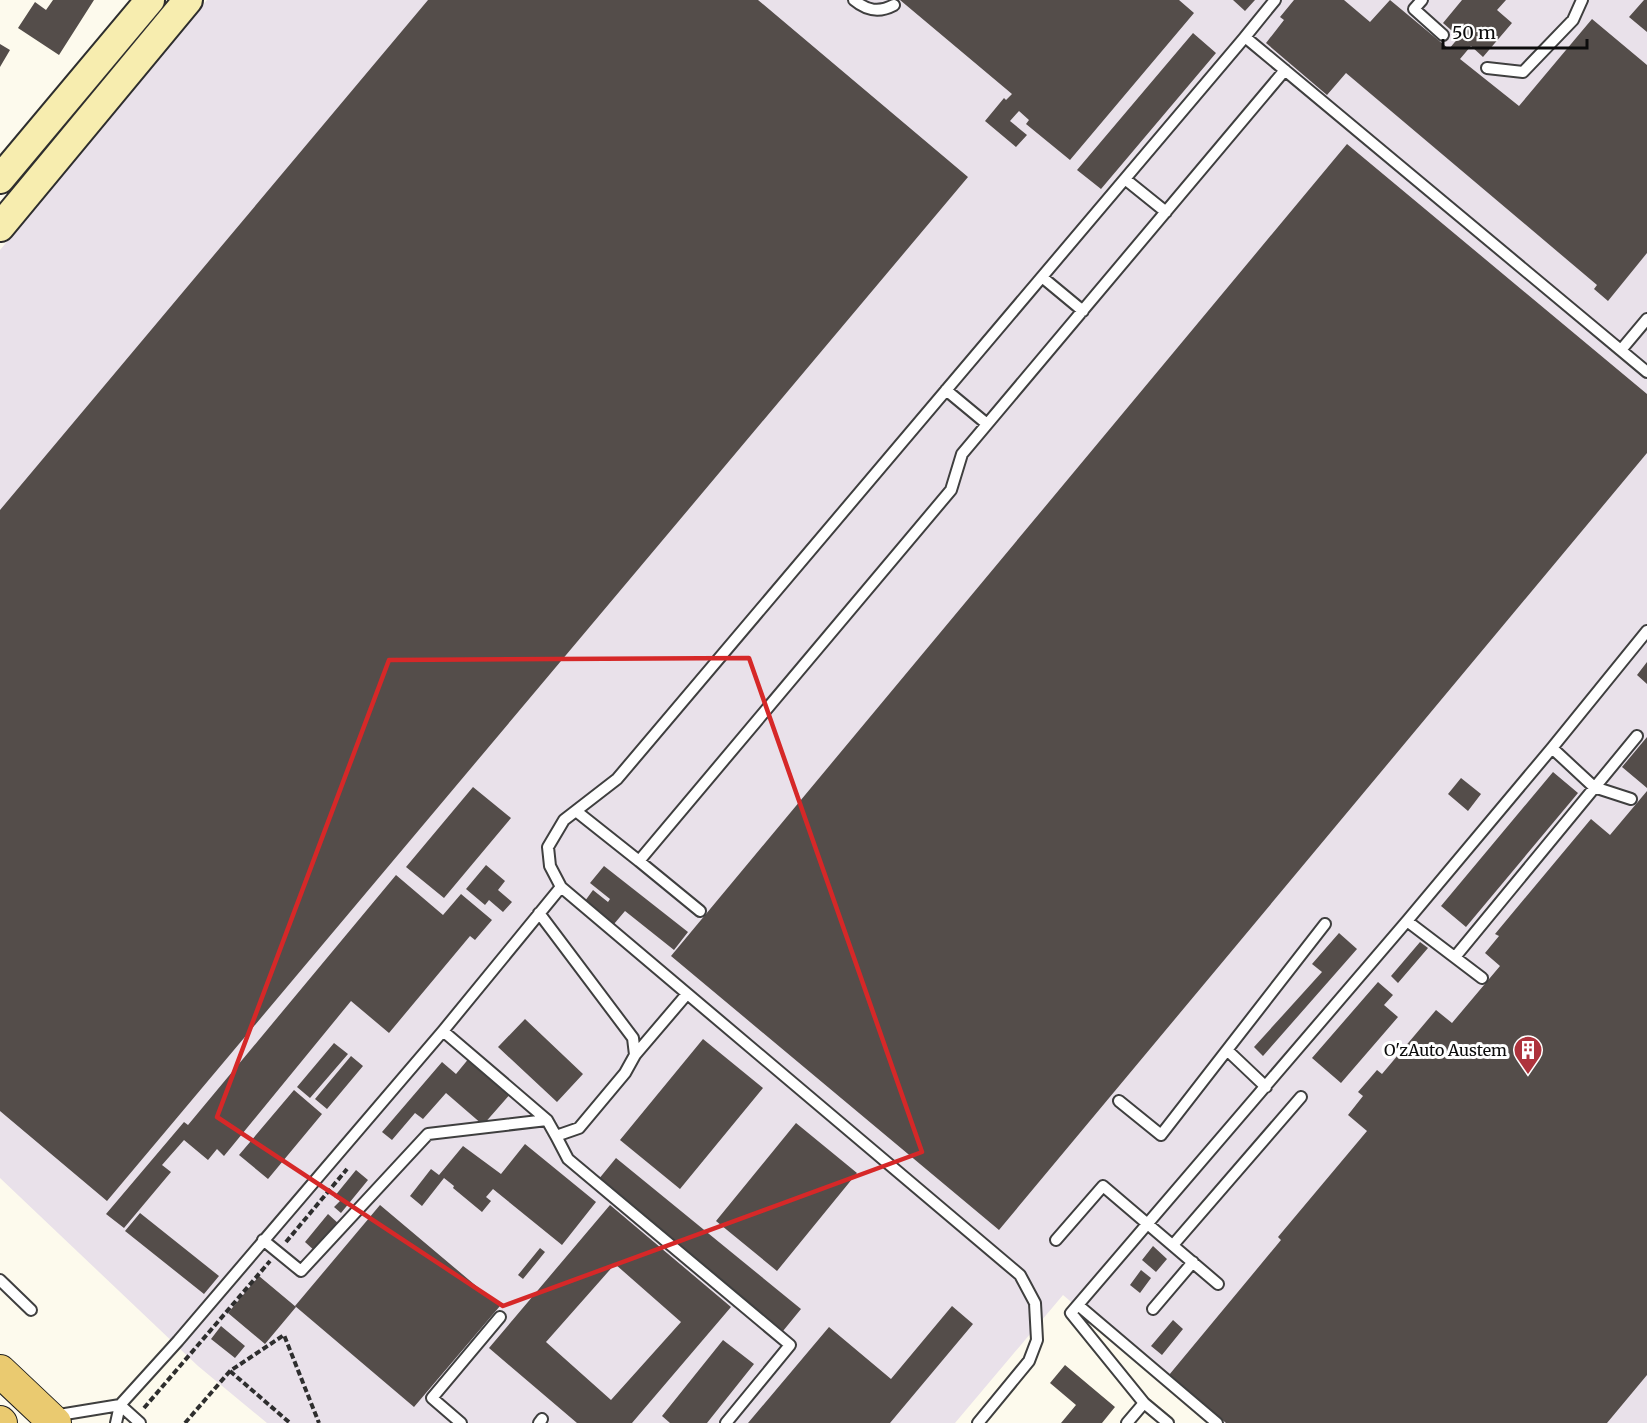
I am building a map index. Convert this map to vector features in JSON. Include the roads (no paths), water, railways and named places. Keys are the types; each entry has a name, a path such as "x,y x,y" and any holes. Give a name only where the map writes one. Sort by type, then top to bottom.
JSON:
{"main road":[{"path":"0,179 150,0"},
{"path":"0,227 188,0"},
{"path":"0,1371 52,1420"}],"lane":[{"path":"854,0 861,6 874,10 885,10 894,5"},
{"path":"978,1423 1029,1361 1037,1340 1035,1303 1020,1275 561,887 550,866 548,847 564,820 617,778 1275,0"},
{"path":"1422,0 1414,9 1443,34"},
{"path":"1487,68 1523,72 1573,20 1582,0"},
{"path":"1245,37 1647,372"},
{"path":"639,861 951,490 962,454 1285,70"},
{"path":"1125,179 1166,212"},
{"path":"1042,277 1083,311"},
{"path":"1621,350 1647,319"},
{"path":"946,390 987,424"},
{"path":"1168,1423 1144,1403 1071,1313 1407,921 1647,631"},
{"path":"1455,957 1637,736"},
{"path":"1552,748 1594,788 1631,799"},
{"path":"576,811 700,911"},
{"path":"116,1423 120,1404 178,1341 443,1031 561,887"},
{"path":"539,913 633,1038 635,1055"},
{"path":"1407,921 1482,978"},
{"path":"1119,1101 1161,1135 1325,924"},
{"path":"556,1136 579,1128 625,1073 635,1055 687,994"},
{"path":"443,1031 547,1120 568,1159 790,1345 726,1423"},
{"path":"1227,1050 1266,1087"},
{"path":"1173,1245 1301,1097"},
{"path":"263,1240 302,1271 428,1134 547,1120"},
{"path":"1056,1240 1102,1186 1218,1284"},
{"path":"1154,1309 1193,1262"},
{"path":"0,1280 31,1310"},
{"path":"1078,1305 1217,1423"},
{"path":"461,1423 432,1398 500,1317"},
{"path":"1127,1423 1144,1403"},
{"path":"52,1420 120,1404"},
{"path":"120,1404 140,1423"}],"place":[{"name":"O'zAuto Austem","path":"1528,1076"}]}
